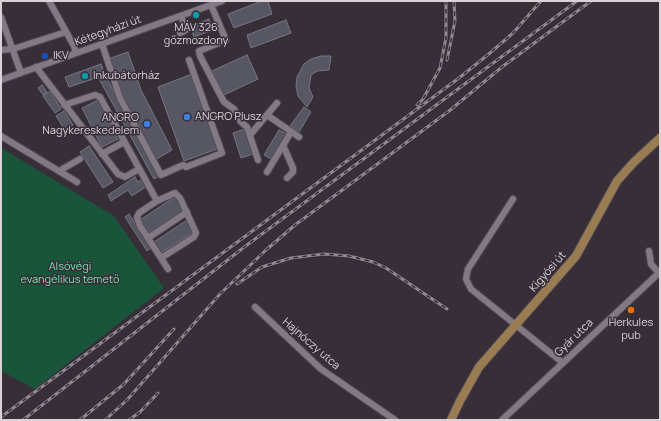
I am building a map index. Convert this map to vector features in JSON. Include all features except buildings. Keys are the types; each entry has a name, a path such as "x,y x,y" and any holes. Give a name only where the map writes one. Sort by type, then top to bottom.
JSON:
{"main road":[{"name":"Kígyósi út","path":"451,420 463,395 480,367 515,324 576,256 617,181 634,162 660,138"}],"street":[{"path":"49,1 74,46 76,53"},
{"name":"Kétegyházi út","path":"1,80 222,1"},
{"path":"211,5 226,40 199,51 200,56 224,102 234,109 241,122 247,127 258,160"},
{"path":"1,16 21,73"},
{"path":"180,33 186,30 181,16"},
{"path":"1,50 12,49 66,32"},
{"path":"102,44 120,98 161,175 183,164 186,167 222,154 189,60"},
{"path":"36,67 120,176 125,177 139,169"},
{"path":"64,105 95,95 100,97 157,201"},
{"path":"250,135 277,103"},
{"path":"267,115 299,137"},
{"path":"267,172 292,132"},
{"path":"1,136 77,182"},
{"path":"102,154 124,142"},
{"path":"283,145 293,168 293,172 286,178"},
{"path":"59,171 80,159"},
{"path":"161,258 196,235 196,231 187,212 180,198 175,193 157,201 139,213 137,218 148,238 168,269"},
{"path":"513,198 468,269 466,279 471,289 563,362"},
{"path":"148,238 187,212"},
{"path":"649,251 651,264 659,274"},
{"name":"Gyár utca","path":"502,420 659,274"},
{"name":"Hajnóczy utca","path":"255,307 321,369 395,420"}],"green space":[{"name":"Alsóvégi evangélikus temető","path":"1,148 114,216 164,288 35,389 1,371"}],"railway":[{"path":"417,105 423,99 440,68 446,38 446,1"},
{"path":"447,60 455,21 454,1"},
{"path":"1,417 459,78 513,33 541,1"},
{"path":"23,420 243,248 577,1"},
{"path":"105,420 127,400 220,294 266,250 295,225 449,111 502,67 591,1"},
{"path":"237,284 262,267 291,258 324,254 349,256 373,262 386,268 447,309"},
{"path":"80,420 124,384 174,329"},
{"path":"129,420 140,412 158,393"}],"place":[{"name":"MÁV 326 gőzmozdony","path":"196,15"},
{"name":"IKV","path":"45,56"},
{"name":"Inkubátorház","path":"85,76"},
{"name":"ANGRO Plusz","path":"187,117"},
{"name":"ANGRO Nagykereskedelem","path":"147,124"},
{"name":"Herkules pub","path":"631,310"}]}
